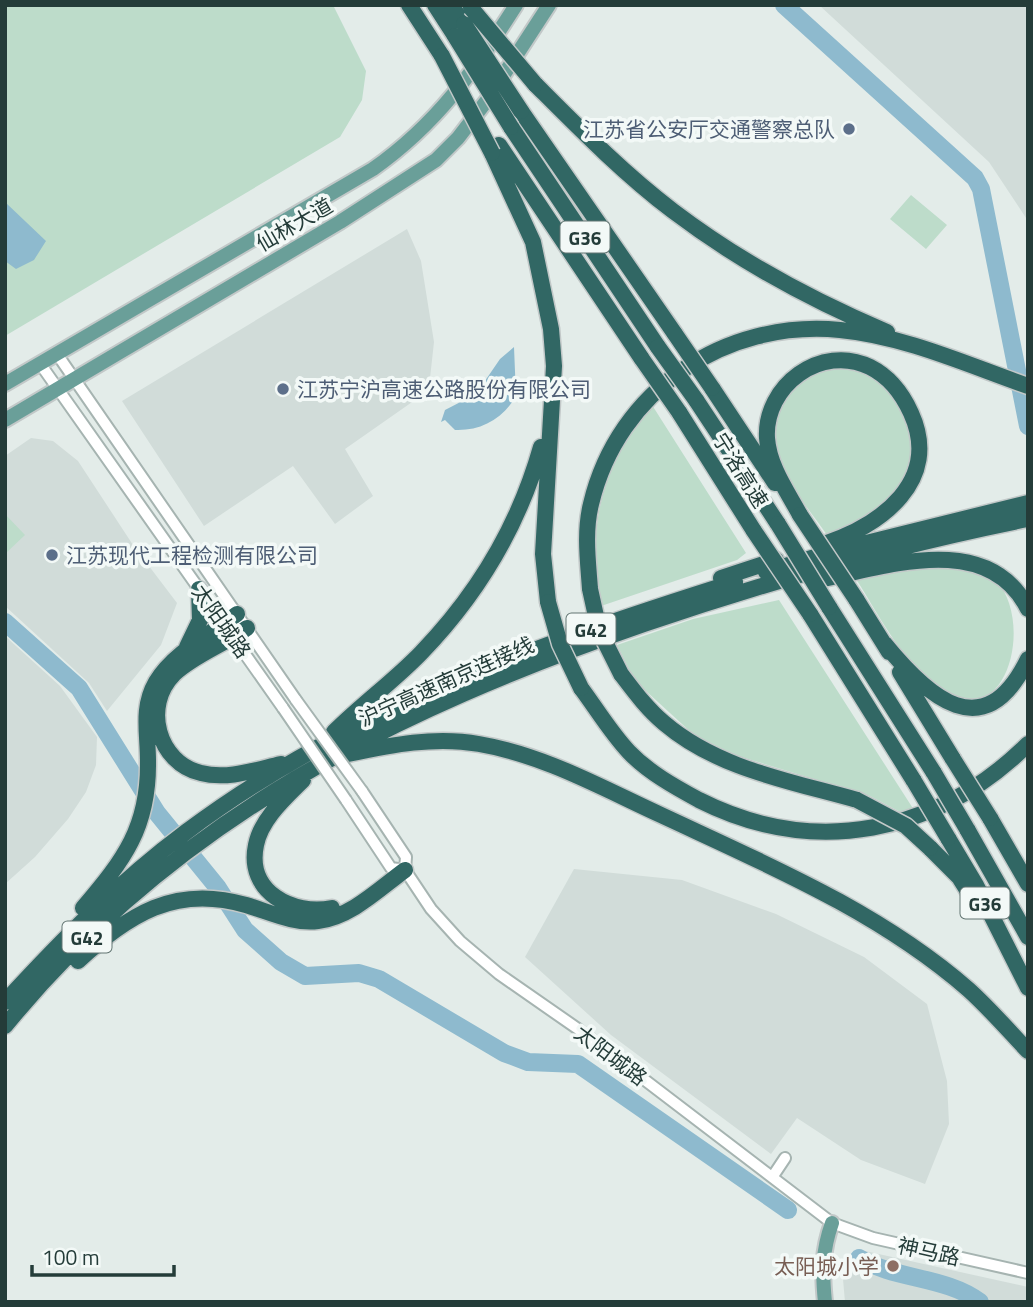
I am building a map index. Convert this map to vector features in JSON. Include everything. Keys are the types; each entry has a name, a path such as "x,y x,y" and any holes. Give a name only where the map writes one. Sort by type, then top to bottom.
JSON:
{"highway":[{"name":"宁洛高速","path":"409,5 442,55 495,149 679,412 810,614 976,885 1018,969"},
{"name":"宁洛高速","path":"435,5 465,18 511,127 778,524 934,773 1028,937"},
{"path":"451,5 638,181 722,247 839,312 944,357"},
{"path":"465,18 522,111 676,334 766,472 800,515 856,599 1028,884"},
{"path":"495,149 533,242 547,298 554,366 543,554 548,602 560,644 581,688 629,752 669,784 733,816 787,829 828,833 914,820 985,781 1028,744"},
{"name":"G42","path":"1028,386 944,357 843,330 789,330 732,343 674,374 649,396 627,423 597,481 588,525 590,589 599,630 621,674 662,722 715,756 736,765 857,800 906,826 959,877 1028,988"},
{"path":"615,620 667,596 839,539 880,518 896,504 906,491 917,465 919,442 916,424 904,396 888,378 867,366 848,362 814,366 798,374 775,397 768,426 770,454 800,515"},
{"path":"401,865 353,897 334,907 317,911 289,906 264,888 254,860 256,844 272,813 321,756 452,619 480,580 509,531 537,463 549,417"},
{"name":"沪宁高速南京连接线","path":"191,838 321,756 438,688 615,620 838,550 1028,503"},
{"name":"沪宁高速南京连接线","path":"5,1002 64,938 296,760 321,756 494,680 692,608 841,563 1028,519"},
{"path":"692,608 904,561 931,560 970,563 999,574 1013,586 1028,609"},
{"path":"5,1002 113,874 132,844 145,806 148,778 147,699 157,679 184,652 201,620 199,589"},
{"path":"237,614 235,630 174,675 162,693 157,712 159,732 168,751 181,765 201,773 222,775 296,760"},
{"path":"184,652 235,630"},
{"path":"884,643 931,694 951,704 968,708 987,705 1005,695 1019,678 1028,659"},
{"path":"321,756 397,744 438,741 487,745 543,761 787,874 894,935 970,991 1028,1051"},
{"name":"沪宁高速南京连接线","path":"5,1028 76,948 174,851"},
{"path":"5,1028 98,943 142,911 190,898 218,898 303,922 321,921 352,908 401,865"}],"main road":[{"name":"仙林大道","path":"5,384 373,169 403,148 446,106 516,5"},
{"name":"仙林大道","path":"5,419 398,187 436,160 458,138 488,99 550,5"},
{"path":"825,1302 821,1269 824,1245 832,1223"}],"street":[{"name":"太阳城路","path":"57,354 237,614"},
{"name":"太阳城路","path":"41,365 199,589 296,700 362,791 401,865 430,909 460,941 499,974 773,1176 832,1223"},
{"name":"太阳城路","path":"235,630 282,708 346,800 401,865"},
{"path":"773,1176 785,1158"},
{"name":"神马路","path":"832,1223 873,1238 1028,1273"}],"shaded area":[{"path":"819,5 1028,5 1028,221 989,162"},
{"name":"江苏宁沪高速公路股份有限公司","path":"407,229 421,261 434,342 430,378 415,400 345,449 373,496 335,524 293,466 204,526 122,401"},
{"path":"31,438 53,441 78,461 133,545 177,603 161,645 107,711 89,683 5,606 5,456"},
{"path":"5,636 60,686 97,737 96,765 86,792 68,819 35,857 5,884"},
{"path":"574,869 682,880 776,914 864,957 927,1004 947,1081 949,1124 925,1184 861,1160 797,1118 771,1154 611,1035 525,957"},
{"name":"太阳城小学","path":"865,1251 1028,1287 1028,1302 845,1302 843,1279"}],"green space":[{"path":"5,5 333,5 366,71 362,100 340,137 5,336"},
{"path":"911,195 947,225 926,249 890,219"},
{"path":"840,367 858,371 887,388 906,415 912,448 905,479 894,495 868,516 827,535 783,469 774,433 777,415 798,383 815,372"},
{"path":"652,405 746,553 737,560 601,606 595,551 602,499 621,451"},
{"path":"5,514 25,535 5,554"},
{"path":"965,567 995,579 1006,596 1013,618 1009,664 1000,683 987,696 969,702 945,696 919,671 890,634 856,579 907,569"},
{"path":"779,600 914,810 906,815 870,796 735,755 694,735 635,681 617,645 693,619"}],"water":[{"path":"5,202 46,241 34,260 16,269 5,261"},
{"path":"514,347 516,396 505,411 482,426 465,430 455,430 445,420 441,422 445,410 476,394 500,359"}],"waterway":[{"path":"784,5 975,178 981,189 1028,426"},
{"path":"5,622 79,688 157,813 218,888 245,930 281,962 305,976 359,973 379,979 504,1053 528,1062 578,1064 788,1210"},
{"path":"859,1258 889,1270 952,1287 980,1302"}],"place":[{"name":"江苏省公安厅交通警察总队","path":"849,129"},
{"name":"江苏宁沪高速公路股份有限公司","path":"283,389"},
{"name":"江苏现代工程检测有限公司","path":"52,555"},
{"name":"太阳城小学","path":"893,1266"}]}
